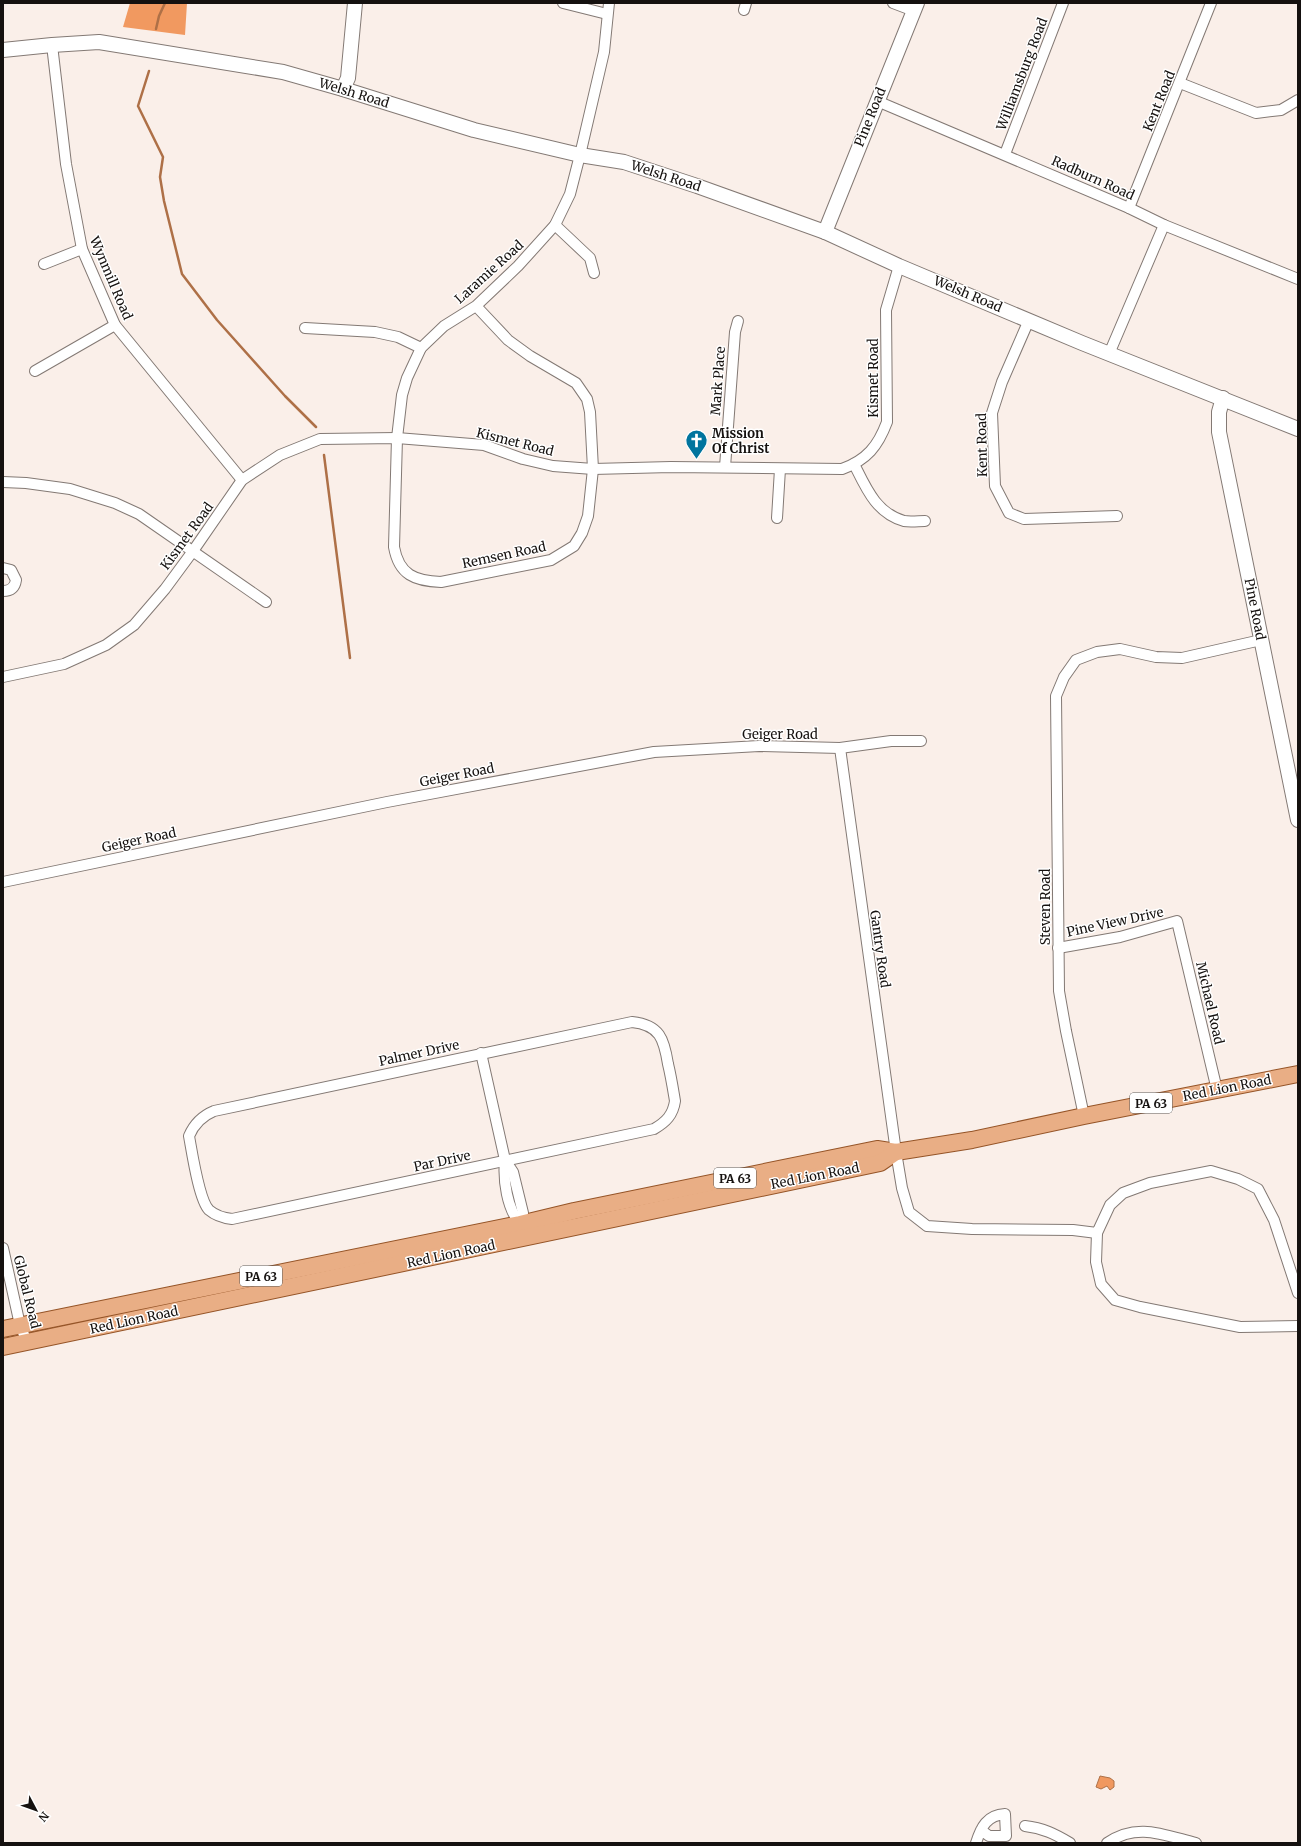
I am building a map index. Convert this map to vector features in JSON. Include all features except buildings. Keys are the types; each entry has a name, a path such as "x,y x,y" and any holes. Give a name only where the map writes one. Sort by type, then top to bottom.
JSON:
{"main road":[{"path":"343,88 348,78 356,3"},
{"name":"Pine Road","path":"825,232 876,101 915,7"},
{"name":"Welsh Road","path":"3,50 100,42 283,72 343,88 474,130 580,155 624,162 825,232 899,266 1109,354 1298,429"},
{"name":"Pine Road","path":"1223,398 1218,416 1219,432 1298,820"},
{"name":"Red Lion Road","path":"3,1347 521,1232 574,1211 877,1149 896,1152 972,1140 1084,1116 1298,1074"},
{"name":"Red Lion Road","path":"3,1329 521,1232"}],"street":[{"path":"563,3 607,14"},
{"name":"Laramie Road","path":"406,572 396,560 394,547 397,438 402,395 407,378 421,348 444,326 476,306 518,266 555,226 570,194 580,155 604,52 609,3"},
{"path":"893,3 915,7"},
{"name":"Williamsburg Road","path":"1005,154 1063,3"},
{"name":"Kent Road","path":"1129,208 1180,83 1210,3"},
{"name":"Wynmill Road","path":"52,45 66,164 82,249 115,325 242,480"},
{"path":"1180,83 1256,113 1281,110 1298,100"},
{"name":"Radburn Road","path":"876,101 1005,154 1129,208 1164,225 1298,279"},
{"path":"1109,354 1164,225"},
{"path":"555,226 590,258 594,273"},
{"path":"44,264 82,249"},
{"name":"Kismet Road","path":"3,677 64,664 106,645 134,625 165,589 242,480 280,455 320,439 397,438 484,445 523,459 553,466 593,469 725,467 842,469 854,464 870,453 881,437 887,422 886,310 899,266"},
{"name":"Remsen Road","path":"406,572 414,579 441,582 551,560 574,546 582,533 588,516 593,469 590,412 587,399 576,383 530,356 508,340 476,306"},
{"name":"Kent Road","path":"1029,320 1002,382 992,413 995,486 998,493 1010,513 1024,519 1117,516"},
{"name":"Mark Place","path":"725,467 735,332 738,321"},
{"path":"34,370 115,325"},
{"path":"305,328 375,332 398,337 421,348"},
{"path":"854,464 873,501 888,514 905,521 925,521"},
{"path":"777,518 780,469"},
{"path":"3,482 26,483 70,489 115,504 139,514 266,602"},
{"path":"3,568 12,570 16,580 14,587 7,591 3,591"},
{"name":"Steven Road","path":"1084,1116 1060,998 1058,948 1056,696 1064,677 1076,660 1097,652 1120,649 1156,657 1182,658 1261,640"},
{"name":"Geiger Road","path":"3,882 386,802 654,752 759,746 840,748 891,741 921,741"},
{"name":"Gantry Road","path":"840,748 896,1152 902,1188 910,1212 927,1226 972,1229 1073,1230 1097,1233"},
{"name":"Pine View Drive","path":"1058,948 1120,937 1177,922"},
{"name":"Michael Road","path":"1177,922 1217,1090"},
{"name":"Palmer Drive","path":"216,1215 208,1209 202,1200 189,1136 192,1129 204,1115 214,1111 481,1053 632,1022 650,1026 659,1034 665,1043 675,1101 670,1117"},
{"path":"481,1053 505,1160 504,1175 513,1216 521,1232"},
{"name":"Par Drive","path":"216,1215 232,1219 654,1129 663,1124 670,1117"},
{"path":"1298,1293 1274,1220 1258,1189 1238,1179 1211,1171 1150,1183 1123,1193 1110,1205 1097,1233 1096,1262 1101,1284 1115,1300 1140,1307 1240,1327 1298,1326"},
{"name":"Global Road","path":"3,1248 20,1325 27,1342"},
{"path":"1025,1826 1041,1828 1054,1833 1070,1843"},
{"path":"976,1843 981,1830"},
{"path":"1107,1843 1120,1835 1139,1831 1149,1831 1196,1843"}],"shaded area":[{"path":"130,3 187,3 185,35 123,27"},
{"path":"1100,1776 1110,1778 1114,1781 1114,1787 1110,1790 1107,1786 1101,1789 1096,1787"}],"waterway":[{"path":"156,29 159,16 165,3"},
{"path":"149,71 138,106 163,157 160,177 164,201 182,274 217,320 285,396 316,427"},
{"path":"324,455 350,658"}],"place":[{"name":"Mission Of Christ","path":"696,460"}]}
